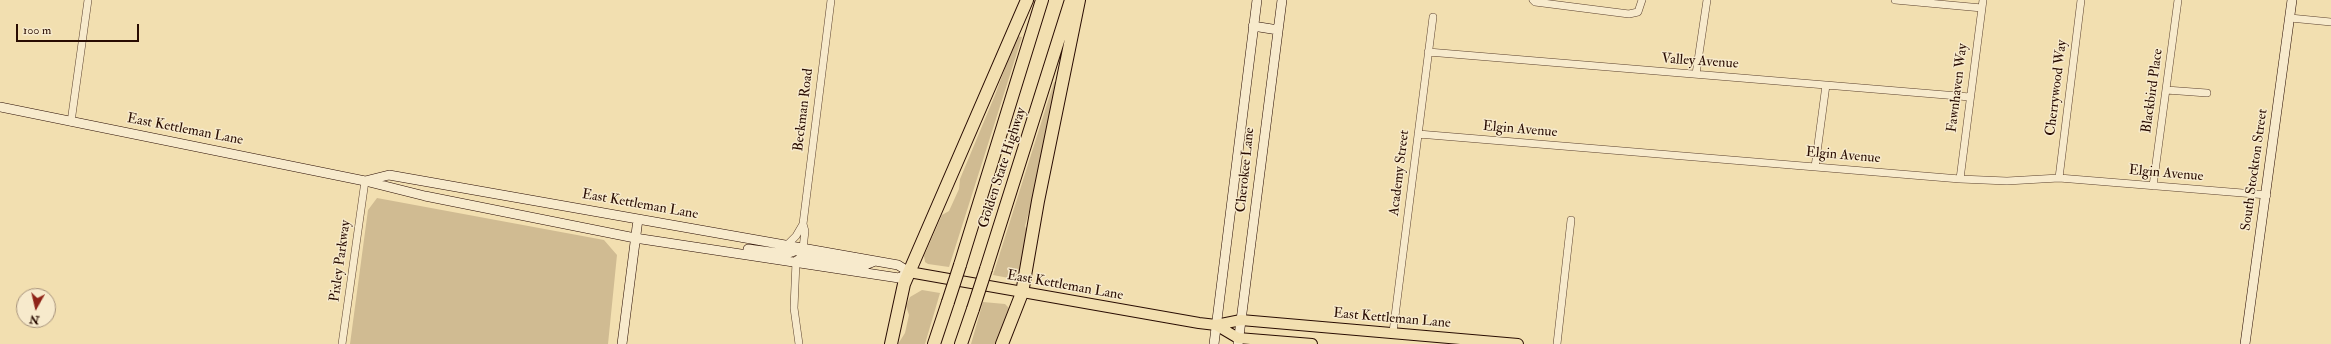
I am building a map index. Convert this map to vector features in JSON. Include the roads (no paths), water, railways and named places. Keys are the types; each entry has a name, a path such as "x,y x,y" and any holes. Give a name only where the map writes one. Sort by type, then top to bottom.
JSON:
{"highway":[{"path":"891,344 899,302 909,272 1027,0"},
{"name":"Golden State Highway","path":"934,344 1042,0"},
{"name":"Golden State Highway","path":"961,344 1071,0"},
{"path":"1002,344 1022,293 1038,200 1079,0"}],"main road":[{"name":"East Kettleman Lane","path":"909,272 1022,293 1216,325 1241,320 1518,344"},
{"name":"East Kettleman Lane","path":"1216,325 1238,341 1312,344"}],"street":[{"path":"71,122 88,0"},
{"name":"Beckman Road","path":"787,245 796,236 803,224 832,0"},
{"name":"Cherokee Lane","path":"1214,344 1257,0"},
{"name":"Cherokee Lane","path":"1238,341 1282,0"},
{"path":"1532,0 1535,2 1629,14 1638,12 1642,0"},
{"path":"1696,74 1707,0"},
{"path":"1895,0 1982,8"},
{"name":"Fawnhaven Way","path":"1960,179 1983,0"},
{"name":"Cherrywood Way","path":"2059,178 2081,0"},
{"name":"Blackbird Place","path":"2153,186 2178,0"},
{"name":"South Stockton Street","path":"2245,344 2267,195 2292,0"},
{"name":"Academy Street","path":"1393,332 1433,17"},
{"path":"2290,18 2331,22"},
{"path":"1253,26 1278,30"},
{"name":"Valley Avenue","path":"1428,52 1970,97"},
{"path":"1815,167 1826,85"},
{"path":"2166,90 2207,93"},
{"name":"East Kettleman Lane","path":"0,107 365,181 425,196 635,238 899,278 909,272 898,265 389,175 365,181"},
{"name":"Elgin Avenue","path":"1418,134 1960,179 2007,181 2059,178 2267,195"},
{"name":"Pixley Parkway","path":"342,344 365,181"},
{"path":"622,344 638,219"},
{"path":"1557,344 1571,220"},
{"name":"Beckman Road","path":"803,224 805,231 803,248"},
{"path":"733,253 746,248 786,254 803,248"},
{"path":"800,344 794,308 796,262 804,256 865,265 875,261"}]}
